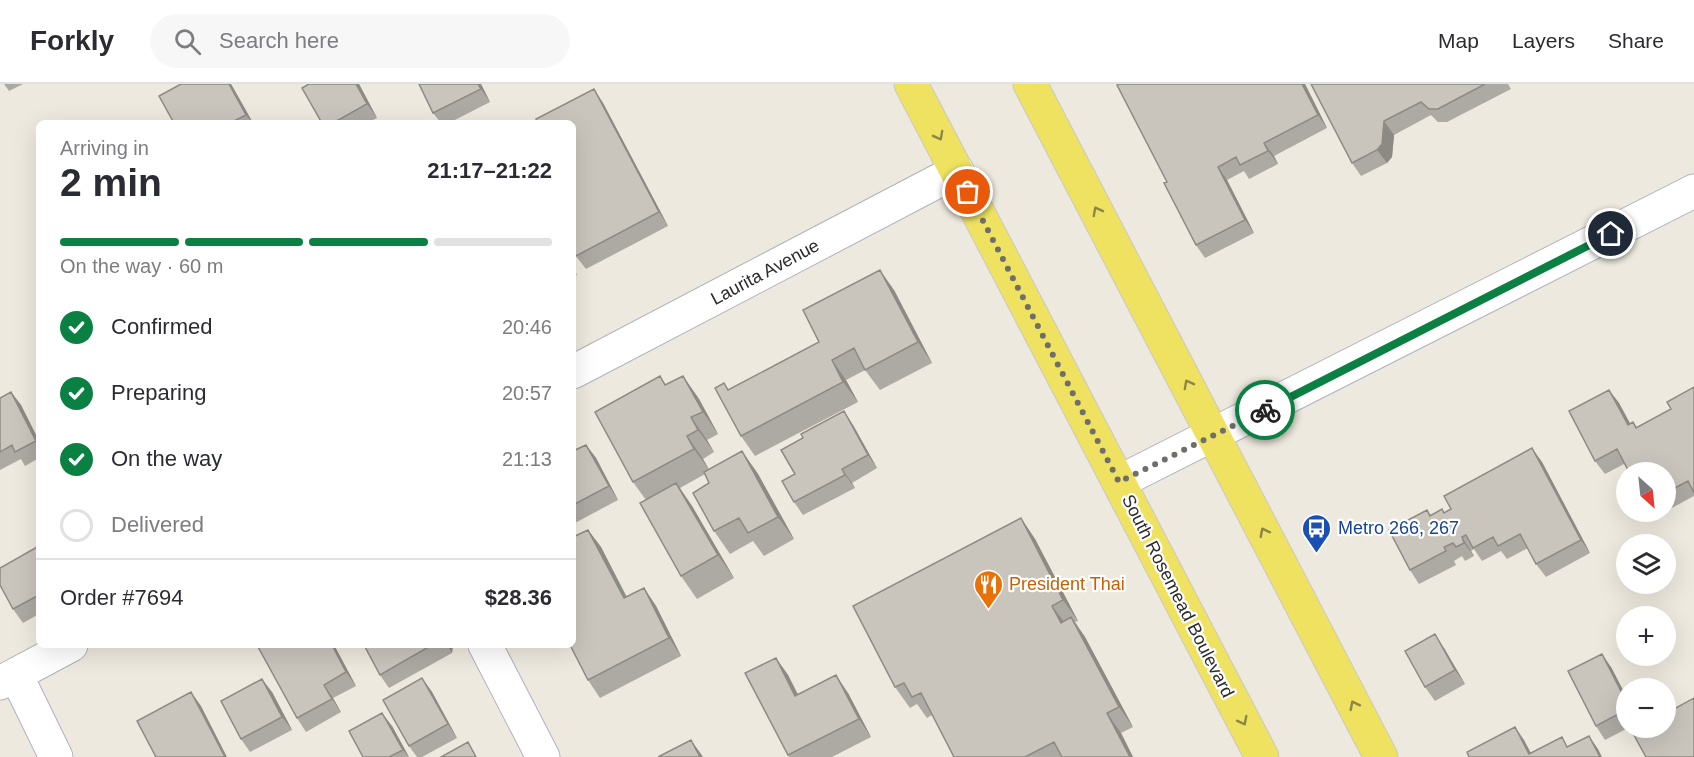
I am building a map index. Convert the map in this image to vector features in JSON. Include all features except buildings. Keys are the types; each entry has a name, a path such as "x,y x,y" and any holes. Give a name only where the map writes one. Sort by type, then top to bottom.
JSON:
{"main road":[{"name":"South Rosemead Boulevard","path":"911,84 1262,757"},
{"path":"1030,84 1381,757"}],"street":[{"name":"Laurita Avenue","path":"576,370 957,171"},
{"path":"1119,482 1215,436 1694,191"},
{"path":"57,757 8,679 65,648"},
{"path":"486,648 543,757"}],"way so far":[{"path":"968,192 1119,482 1265,410"}],"place":[{"name":"Metro 266, 267","path":"1317,554"},
{"name":"President Thai","path":"988,610"}],"route":[{"path":"1265,410 1611,234"}]}
